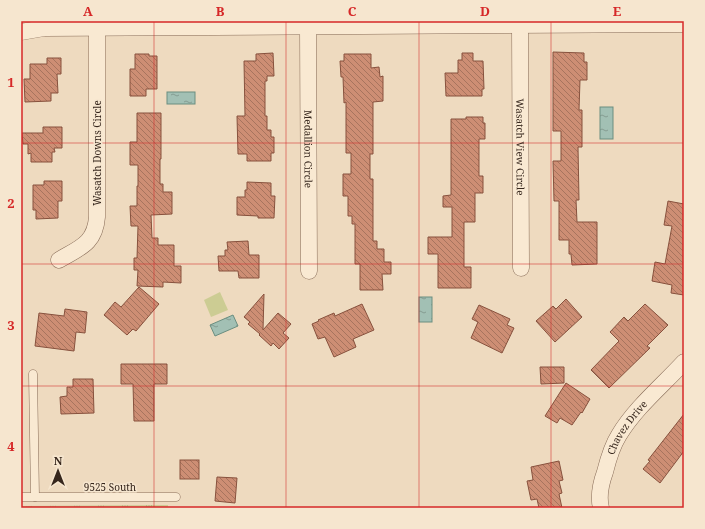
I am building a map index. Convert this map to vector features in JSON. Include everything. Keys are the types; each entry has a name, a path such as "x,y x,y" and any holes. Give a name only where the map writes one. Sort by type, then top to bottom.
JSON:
{"street":[{"path":"21,32 44,28 684,24"},
{"name":"Wasatch View Circle","path":"520,25 521,268"},
{"name":"Medallion Circle","path":"308,26 309,271"},
{"name":"Wasatch Downs Circle","path":"59,260 87,243 93,235 96,226 97,28"},
{"name":"Chavez Drive","path":"601,508 600,496 602,482 608,459 619,436 633,415 684,362"}],"lane":[{"path":"33,374 35,497"},
{"name":"9525 South","path":"21,497 176,497"}],"green space":[{"path":"220,292 228,310 211,317 204,300"},
{"path":"168,505 168,508 21,508 21,506"}],"water":[{"path":"167,92 195,92 195,104 167,104"},
{"path":"600,107 613,107 613,139 600,139"},
{"path":"419,297 432,297 432,322 419,322"},
{"path":"233,315 238,326 215,336 210,325"}],"building":[{"path":"553,52 584,53 584,62 587,62 587,80 580,80 579,110 582,110 582,147 578,147 579,200 576,200 577,222 597,222 597,264 572,265 571,254 569,254 569,240 559,240 559,201 554,201 553,161 561,161 561,131 553,131"},
{"path":"273,53 274,76 267,76 267,81 265,81 265,116 267,116 267,130 271,130 271,137 274,137 274,153 271,153 271,161 247,161 247,154 238,154 237,116 245,116 244,61 256,61 256,54"},
{"path":"462,53 473,53 473,61 483,61 484,89 482,89 482,96 446,96 445,73 458,73 458,60 462,60"},
{"path":"135,54 149,54 149,56 157,56 157,89 146,89 146,96 130,96 130,69 135,69"},
{"path":"344,54 371,54 371,68 379,67 380,77 383,76 383,101 373,102 373,154 370,154 370,179 373,179 373,241 377,241 377,249 384,249 384,262 391,262 391,274 382,274 383,290 360,290 360,264 355,264 355,224 352,224 352,216 348,216 348,196 343,196 343,174 351,174 351,153 346,153 346,102 344,103 343,77 341,77 340,61 344,61"},
{"path":"47,58 61,58 61,74 57,74 58,93 51,93 51,101 25,102 24,79 30,79 30,64 47,64"},
{"path":"137,113 161,113 160,184 163,184 163,192 172,192 172,214 151,215 152,238 158,238 158,245 174,245 174,266 181,266 181,283 163,282 163,287 137,286 138,270 134,270 134,258 137,258 138,226 131,226 130,206 137,206 138,165 130,165 130,142 137,142"},
{"path":"466,117 483,117 483,123 485,123 485,139 479,139 479,176 483,176 483,193 475,193 475,222 464,222 464,267 471,267 471,288 438,288 438,254 428,254 428,237 452,237 452,207 443,207 443,196 451,195 451,119 466,119"},
{"path":"43,127 62,127 62,148 54,148 55,152 52,152 52,162 31,162 31,153 28,154 28,144 23,144 22,133 43,133"},
{"path":"44,181 62,181 62,201 58,201 58,218 36,219 36,210 33,210 33,185 44,185"},
{"path":"247,182 271,183 271,196 275,196 274,218 258,218 258,216 237,215 237,197 245,197"},
{"path":"668,201 684,204 684,295 671,293 672,285 652,281 655,262 665,264 672,226 664,225"},
{"path":"248,241 249,255 259,255 259,278 239,278 238,271 219,271 218,256 225,256 225,250 228,250 227,242"},
{"path":"139,287 159,304 136,331 133,329 127,335 104,315 115,302 121,307"},
{"path":"264,294 263,330 278,313 291,324 283,333 289,338 279,349 273,343 271,346 248,324 250,322 244,317"},
{"path":"566,299 582,317 555,342 536,321 553,306 556,309"},
{"path":"362,304 374,330 353,339 356,347 334,357 325,337 318,339 312,324 334,313 335,316"},
{"path":"645,304 668,325 647,346 650,348 609,388 591,370 619,341 610,332 624,317 628,321"},
{"path":"479,305 510,319 507,325 514,328 502,353 471,338 478,322 472,319"},
{"path":"65,309 87,312 85,333 76,332 74,351 35,346 39,313 64,316"},
{"path":"121,364 167,364 167,384 154,384 154,421 134,421 133,384 121,384"},
{"path":"540,367 564,367 564,383 541,384"},
{"path":"73,379 93,379 94,413 61,414 60,397 67,396 67,387 73,387"},
{"path":"566,383 590,399 582,413 581,412 572,425 560,418 557,423 545,416"},
{"path":"684,414 684,451 660,483 643,469 650,461 648,460"},
{"path":"180,460 199,460 199,479 180,479"},
{"path":"559,461 563,480 559,481 562,493 559,494 562,508 539,508 537,499 531,500 527,481 533,480 531,467"},
{"path":"217,477 237,478 235,503 215,501"}]}
